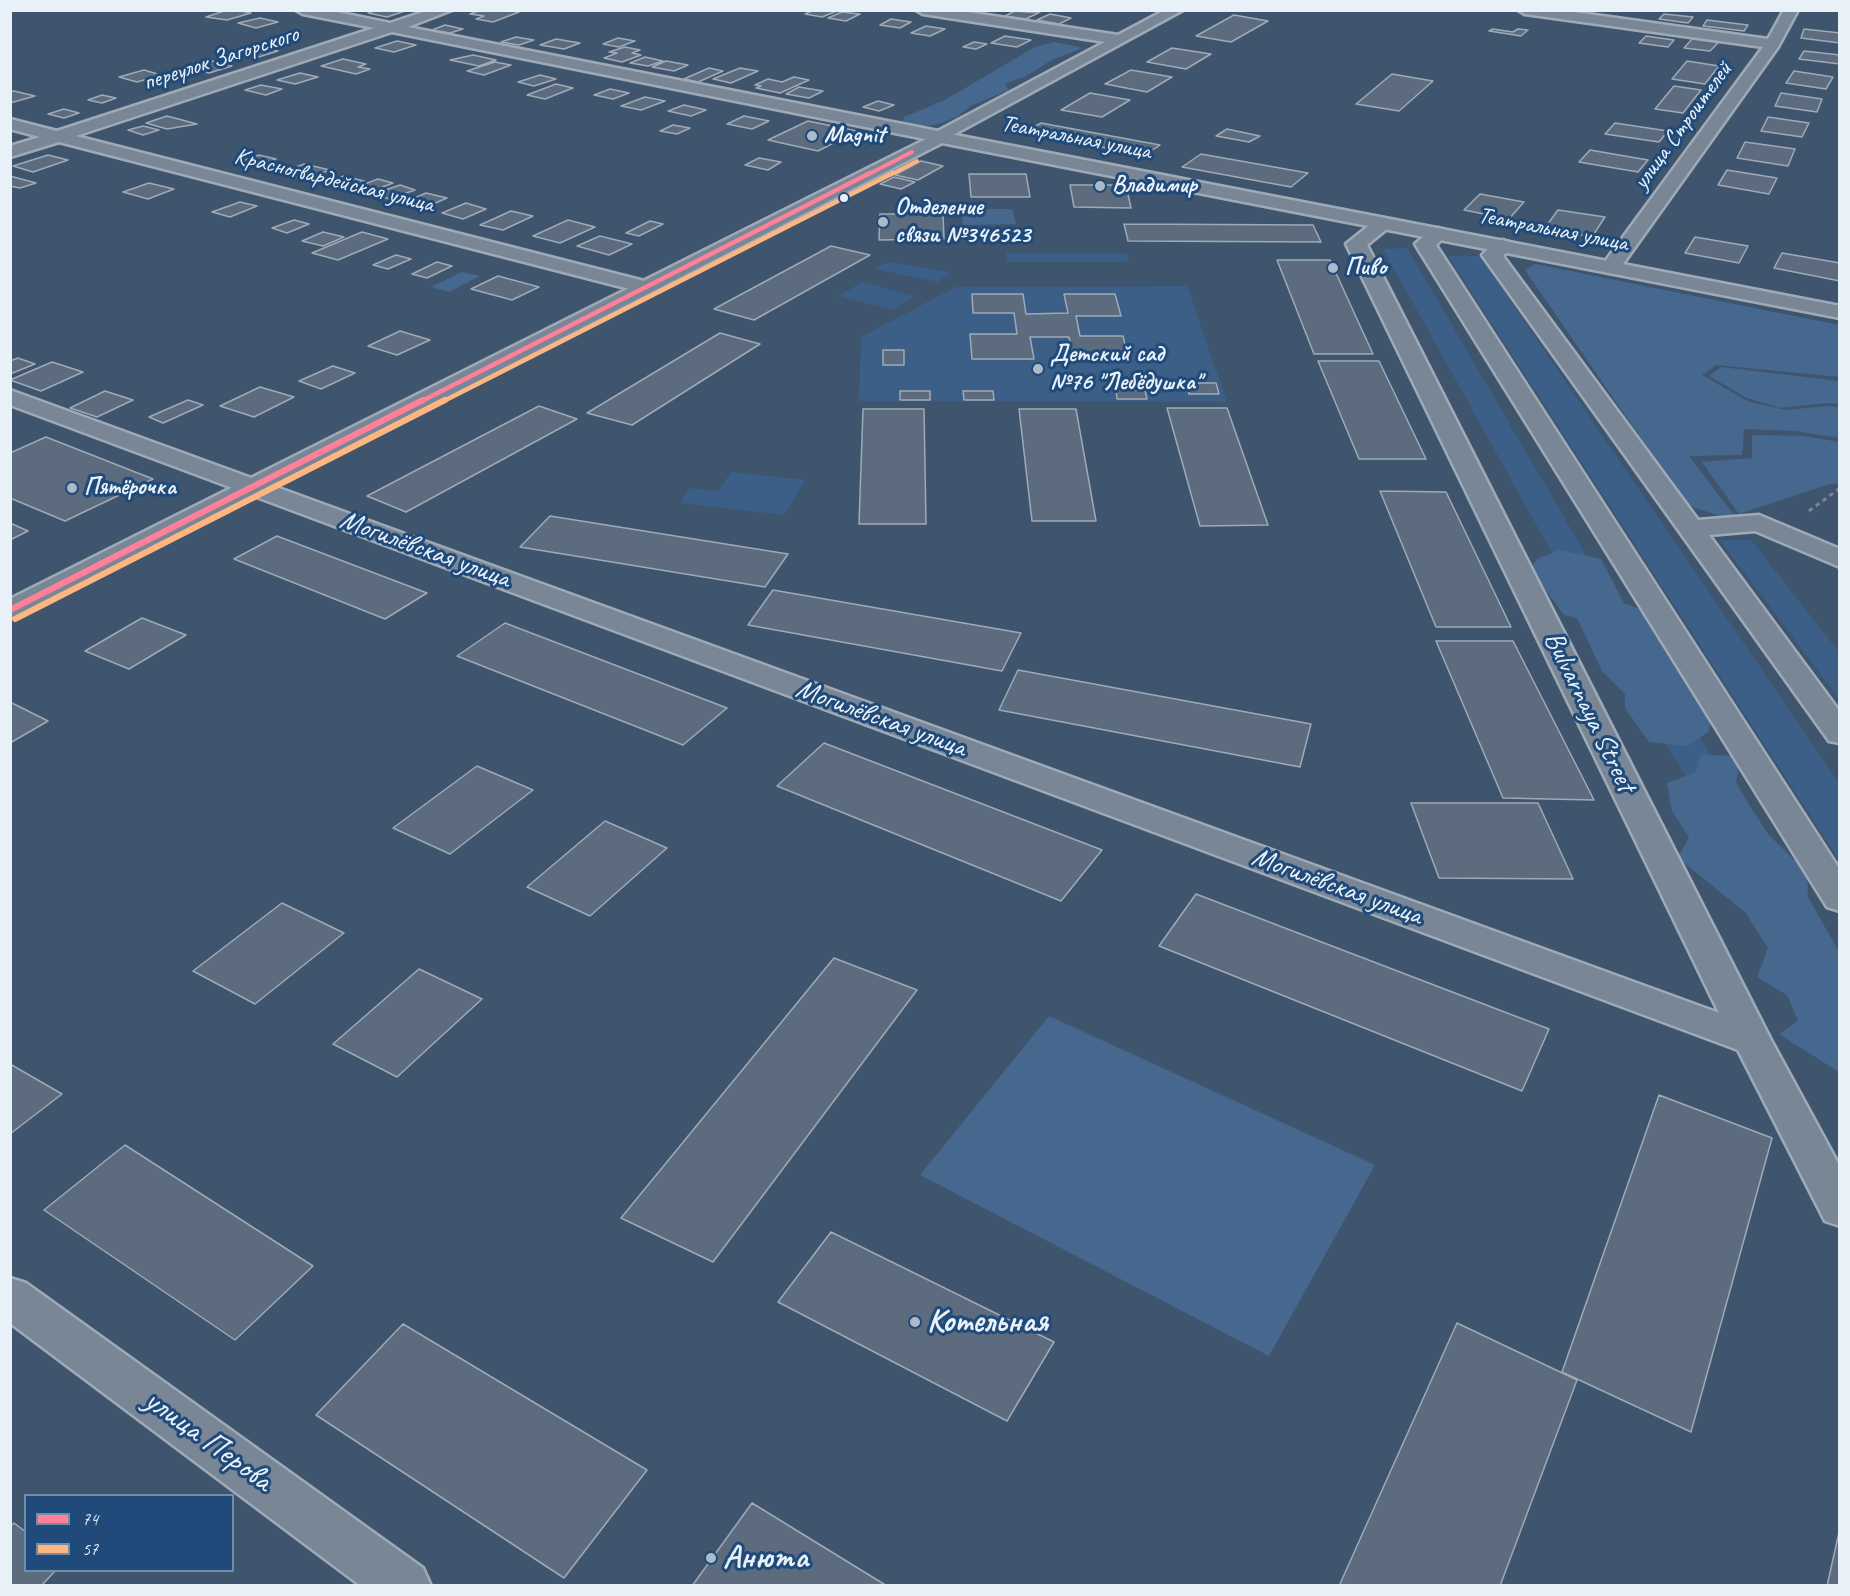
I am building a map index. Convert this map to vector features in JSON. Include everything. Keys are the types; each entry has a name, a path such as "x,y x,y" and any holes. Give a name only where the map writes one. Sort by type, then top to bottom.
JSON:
{"street":[{"name":"Театральная улица","path":"303,10 1839,312"},
{"name":"переулок Загорского","path":"10,152 445,10"},
{"path":"922,10 1120,40"},
{"path":"10,610 940,137 1176,10"},
{"path":"1525,10 1773,44"},
{"name":"улица Строителей","path":"1611,267 1773,44 1791,10"},
{"name":"Красногвардейская улица","path":"10,124 645,287"},
{"name":"Bulvarnaya Street","path":"1383,224 1356,244 1752,1040 1839,1209"},
{"path":"1438,234 1425,244 1839,899"},
{"path":"1502,246 1492,255 1839,734"},
{"name":"Могилёвская улица","path":"10,397 1752,1040"},
{"path":"1690,528 1759,523 1839,559"},
{"name":"улица Перова","path":"10,1297 405,1586"}],"shaded area":[{"path":"1055,42 1083,48 1052,60 1024,77 1005,84 1009,90 970,106 957,117 935,125 919,127 902,124 904,117 945,100 1035,47"},
{"path":"961,209 1012,209 1016,224 963,225"},
{"path":"1407,248 1579,543 1839,960 1839,1034 1547,544 1383,249"},
{"path":"1006,253 1127,254 1129,262 1007,262"},
{"path":"1448,256 1480,256 1839,783 1839,860"},
{"path":"888,262 951,272 938,282 875,269"},
{"path":"1535,264 1839,325 1839,377 1716,365 1702,375 1749,402 1786,410 1839,407 1839,438 1796,431 1744,429 1742,455 1689,456 1734,515 1723,517 1687,505 1525,270"},
{"path":"462,272 480,276 449,292 431,287"},
{"path":"862,282 915,296 892,310 839,296"},
{"name":"Детский сад №76 \"Лебёдушка\"","path":"1187,286 1227,402 859,401 861,337 956,287"},
{"path":"1721,367 1839,381 1839,404 1827,403 1780,408 1747,398 1709,376"},
{"path":"1752,435 1804,436 1839,442 1839,484 1830,484 1739,514 1702,462 1752,458"},
{"path":"731,472 805,480 784,515 680,503 690,488 718,491"},
{"path":"1720,540 1751,540 1839,652 1839,699"},
{"path":"1559,550 1601,559 1624,603 1672,622 1713,714 1708,732 1688,746 1649,742 1625,708 1625,694 1602,671 1577,618 1564,615 1530,569 1537,559"},
{"path":"1701,755 1740,756 1736,782 1748,803 1768,834 1807,873 1808,897 1839,952 1839,1072 1779,1034 1798,1021 1787,995 1757,977 1768,948 1745,912 1678,858 1689,837 1672,811 1667,783 1696,772"},
{"path":"1049,1016 1375,1165 1269,1356 920,1175"}],"building":[{"path":"227,10 251,13 227,20 206,17"},
{"path":"377,10 408,10 387,17 368,13"},
{"path":"481,10 519,12 493,22 476,19 484,16 470,14"},
{"path":"814,10 837,11 822,17 805,14"},
{"path":"1015,11 1040,12 1026,19 1005,16"},
{"path":"842,12 860,14 846,21 828,18"},
{"path":"1050,14 1071,18 1059,24 1037,20"},
{"path":"1664,14 1693,17 1688,23 1659,19"},
{"path":"1234,15 1268,21 1231,42 1196,36"},
{"path":"260,18 278,22 256,28 238,23"},
{"path":"891,19 911,22 900,28 880,25"},
{"path":"1707,20 1748,25 1744,31 1703,26"},
{"path":"445,25 463,29 450,33 432,30"},
{"path":"926,26 945,29 930,36 911,33"},
{"path":"1493,29 1513,32 1518,29 1528,30 1521,36 1489,31"},
{"path":"1804,29 1840,33 1840,43 1801,38"},
{"path":"1005,36 1031,40 1017,47 991,43"},
{"path":"1646,36 1674,40 1668,47 1639,43"},
{"path":"516,37 534,40 519,45 501,42"},
{"path":"618,38 635,41 619,47 603,44"},
{"path":"1693,38 1719,42 1710,51 1684,48"},
{"path":"556,39 580,43 564,49 540,45"},
{"path":"397,41 416,45 394,52 375,48"},
{"path":"974,42 987,44 976,49 963,47"},
{"path":"260,46 278,51 255,58 237,53"},
{"path":"625,47 640,50 632,53 641,55 622,62 604,58 617,53 609,52"},
{"path":"1172,48 1211,54 1186,69 1147,62"},
{"path":"1804,51 1840,55 1840,64 1799,59"},
{"path":"473,55 496,60 479,66 450,60"},
{"path":"645,57 663,61 648,66 630,63"},
{"path":"343,59 366,64 358,67 370,69 356,74 321,66"},
{"path":"213,61 232,66 209,73 190,68"},
{"path":"666,61 688,65 674,71 652,67"},
{"path":"1687,61 1719,66 1705,84 1672,79"},
{"path":"495,62 511,65 484,75 467,71"},
{"path":"709,68 723,71 698,82 684,79"},
{"path":"740,68 758,71 731,83 713,79"},
{"path":"144,70 161,75 137,82 119,77"},
{"path":"1131,70 1172,77 1147,92 1105,84"},
{"path":"1794,71 1833,77 1826,89 1786,83"},
{"path":"300,73 318,77 295,84 277,80"},
{"path":"1392,74 1433,81 1399,111 1356,104"},
{"path":"540,75 556,79 534,86 518,82"},
{"path":"794,77 809,80 780,93 756,88 761,86 755,85 768,79 782,82"},
{"path":"556,84 573,88 545,99 527,95"},
{"path":"261,85 282,89 266,95 245,90"},
{"path":"1674,86 1701,90 1683,113 1655,109"},
{"path":"799,87 823,91 809,98 786,94"},
{"path":"610,89 629,93 613,99 594,95"},
{"path":"10,92 35,96 10,103"},
{"path":"1090,93 1130,100 1102,117 1061,110"},
{"path":"1781,93 1822,99 1817,112 1775,106"},
{"path":"102,95 116,98 102,103 88,100"},
{"path":"645,97 665,101 641,110 621,106"},
{"path":"878,101 894,105 879,111 863,107"},
{"path":"684,105 706,110 691,116 668,111"},
{"path":"64,109 79,113 64,118 48,114"},
{"path":"167,116 197,124 167,129 146,123"},
{"path":"744,116 769,121 752,129 727,124"},
{"path":"1768,117 1809,123 1802,137 1761,131"},
{"name":"Magnit","path":"808,121 857,131 818,151 768,140"},
{"path":"1041,123 1160,145 1145,155 1024,133"},
{"path":"1615,123 1668,131 1659,142 1605,134"},
{"path":"673,125 690,128 677,134 660,131"},
{"path":"143,126 159,130 143,135 128,130"},
{"path":"1227,129 1260,136 1249,142 1216,136"},
{"path":"1745,142 1795,149 1788,166 1737,158"},
{"path":"1590,150 1648,160 1638,172 1579,162"},
{"path":"1201,154 1308,173 1291,187 1182,167"},
{"path":"48,155 68,160 33,172 13,166"},
{"path":"259,155 276,159 257,166 240,162"},
{"path":"759,158 781,162 768,170 745,165"},
{"path":"921,161 943,166 918,180 895,175"},
{"path":"304,164 330,170 306,179 281,173"},
{"path":"1727,170 1777,178 1769,194 1718,185"},
{"path":"969,174 1026,174 1030,197 971,197"},
{"path":"10,176 36,183 20,188 10,186"},
{"path":"344,176 364,181 348,187 329,181"},
{"path":"894,177 915,182 901,189 880,184"},
{"path":"378,179 393,183 367,193 352,189"},
{"path":"149,183 174,189 148,199 123,192"},
{"path":"400,185 415,190 389,199 374,194"},
{"path":"1070,185 1126,185 1131,208 1074,207"},
{"path":"426,193 447,198 424,208 403,203"},
{"path":"1480,194 1524,202 1509,219 1464,210"},
{"path":"240,202 257,206 230,217 212,212"},
{"path":"466,203 486,209 463,219 442,213"},
{"path":"1558,210 1605,217 1592,237 1544,229"},
{"path":"511,211 533,216 503,230 480,225"},
{"path":"880,214 943,214 944,239 879,240"},
{"path":"294,220 309,224 287,233 272,228"},
{"path":"568,220 595,227 560,243 533,236"},
{"path":"650,221 663,224 639,236 626,233"},
{"path":"1124,224 1313,225 1321,242 1128,241"},
{"path":"323,232 344,237 323,246 302,241"},
{"path":"362,232 388,239 338,260 312,253"},
{"path":"600,236 632,244 609,255 577,246"},
{"path":"1695,237 1748,246 1739,263 1685,253"},
{"path":"831,246 870,255 754,320 714,309"},
{"path":"1782,253 1840,263 1840,281 1774,268"},
{"path":"396,255 411,259 388,269 373,265"},
{"path":"1277,260 1330,260 1373,354 1314,354"},
{"path":"437,262 452,266 427,278 412,274"},
{"path":"498,276 539,287 512,300 471,289"},
{"path":"972,294 1023,294 1026,314 1068,313 1064,294 1115,294 1121,316 1076,316 1080,336 1123,336 1128,357 1073,358 1069,337 1030,337 1034,359 972,359 970,334 1017,334 1014,313 973,313"},
{"path":"400,331 430,340 397,355 368,346"},
{"path":"720,333 760,344 632,425 587,413"},
{"path":"883,350 904,350 904,365 883,365"},
{"path":"18,358 35,364 10,374 10,361"},
{"path":"1318,361 1379,361 1426,459 1359,459"},
{"path":"52,362 83,372 41,391 10,380"},
{"path":"333,366 355,373 321,389 299,381"},
{"path":"1186,383 1216,383 1219,394 1189,394"},
{"path":"260,387 294,397 254,417 220,406"},
{"path":"1116,390 1145,390 1147,399 1117,399"},
{"path":"105,391 133,400 97,417 70,408"},
{"path":"900,391 930,391 930,400 900,400"},
{"path":"963,391 993,391 994,400 964,400"},
{"path":"188,400 203,405 163,423 149,417"},
{"path":"539,406 577,419 406,512 367,496"},
{"path":"1167,408 1227,408 1268,525 1200,526"},
{"path":"863,409 924,409 926,524 859,524"},
{"path":"1019,409 1076,409 1096,521 1032,521"},
{"name":"Пятёрочка","path":"46,437 153,479 65,521 10,498 10,453"},
{"path":"1380,491 1446,492 1511,627 1436,627"},
{"path":"550,516 788,554 765,587 520,547"},
{"path":"10,523 28,531 10,540"},
{"path":"277,536 427,593 385,619 234,559"},
{"path":"773,590 1021,633 1002,671 748,625"},
{"path":"142,618 186,635 129,669 85,651"},
{"path":"505,623 727,708 683,745 457,656"},
{"path":"1436,641 1513,641 1594,800 1503,798"},
{"path":"1018,670 1311,724 1300,767 999,710"},
{"path":"10,702 48,721 10,743"},
{"path":"824,743 1102,850 1061,901 777,786"},
{"path":"477,766 533,790 450,854 393,828"},
{"path":"1411,803 1538,803 1573,879 1439,878"},
{"path":"605,821 667,848 590,916 527,887"},
{"path":"1196,894 1549,1029 1522,1091 1159,946"},
{"path":"282,903 344,933 255,1004 193,971"},
{"path":"834,958 917,990 713,1262 621,1218"},
{"path":"419,969 482,999 397,1077 333,1044"},
{"path":"10,1064 62,1094 10,1134"},
{"path":"1659,1095 1772,1138 1691,1432 1562,1372"},
{"path":"125,1145 313,1266 235,1340 44,1210"},
{"name":"Котельная","path":"831,1232 1054,1342 1007,1421 778,1302"},
{"path":"1457,1323 1577,1380 1500,1586 1339,1586"},
{"path":"403,1324 647,1470 564,1578 316,1415"},
{"path":"752,1503 887,1586 692,1586"},
{"path":"14,1523 24,1530 24,1572 54,1572 41,1586 10,1586 10,1527"},
{"path":"1840,1528 1840,1586 1827,1586"}],"transit line":[{"name":"74","path":"10,610 912,152"},
{"name":"57","path":"15,619 917,161"}],"place":[{"name":"Magnit","path":"812,136"},
{"name":"Владимир","path":"1100,186"},
{"name":"Отделение связи №346523","path":"883,222"},
{"name":"Пиво","path":"1333,268"},
{"name":"Детский сад №76 \"Лебёдушка\"","path":"1038,369"},
{"name":"Пятёрочка","path":"72,488"},
{"name":"Котельная","path":"915,1322"},
{"name":"Анюта","path":"711,1558"}]}
